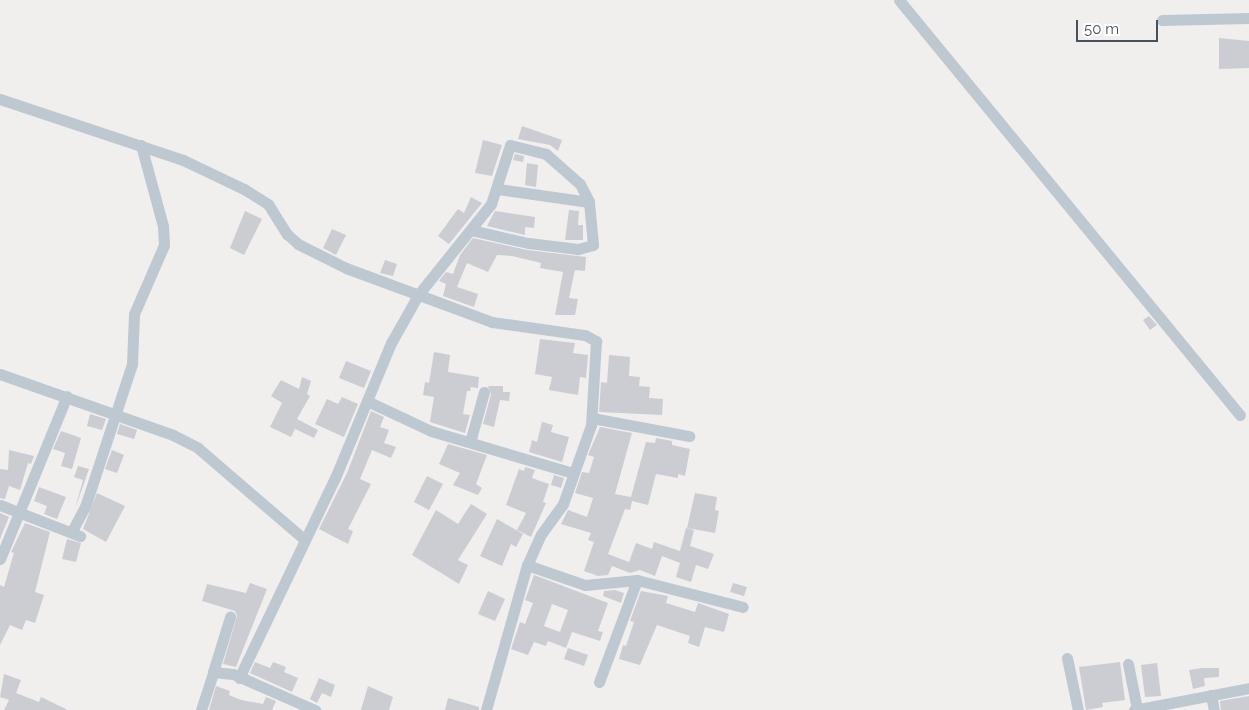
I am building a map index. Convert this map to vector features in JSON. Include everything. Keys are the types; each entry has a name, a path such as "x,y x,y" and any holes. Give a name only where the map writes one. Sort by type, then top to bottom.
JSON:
{"street":[{"path":"898,0 1240,415"},
{"path":"1162,20 1249,18"},
{"path":"0,99 183,160 268,204 288,234 298,244 346,268 492,322 591,336 597,343 592,418 563,504 541,534 527,565 486,710"},
{"path":"0,505 76,534 132,364 134,314 165,239 141,145"},
{"path":"239,678 305,540 391,343 418,295 471,230 498,189 508,147 520,145 557,162 580,184 589,202 591,248 528,243 471,230"},
{"path":"498,189 589,202"},
{"path":"0,374 67,396 114,416 174,435 198,448 305,540"},
{"path":"470,442 484,392"},
{"path":"1,554 20,514 67,396"},
{"path":"367,401 406,421 573,473"},
{"path":"592,418 688,436"},
{"path":"527,565 585,585 637,580 743,607"},
{"path":"599,682 637,580"},
{"path":"201,710 230,617"},
{"path":"1067,658 1078,710"},
{"path":"1128,664 1136,710 1249,688"},
{"path":"213,672 227,673 315,710"},
{"path":"1211,695 1214,710"}],"building":[{"path":"1219,38 1249,41 1249,68 1219,69"},
{"path":"522,126 562,140 558,151 550,145 518,139"},
{"path":"483,140 502,145 492,176 475,173"},
{"path":"515,154 524,156 523,162 513,160"},
{"path":"527,163 538,165 536,187 525,185"},
{"path":"471,197 482,203 449,244 438,236 458,209 464,213"},
{"path":"569,210 579,211 578,225 583,225 583,240 565,240"},
{"path":"245,211 262,219 244,255 230,248"},
{"path":"495,211 535,217 534,228 525,227 525,235 487,226"},
{"path":"332,229 346,235 336,255 323,248"},
{"path":"473,238 527,250 586,257 585,271 575,270 569,298 578,299 575,315 555,315 563,272 540,268 541,263 512,256 497,255 488,272 467,263 457,287 478,294 474,307 443,296 446,284 439,281 446,272 453,274 460,255"},
{"path":"385,260 397,264 393,276 380,273"},
{"path":"1149,316 1157,325 1150,330 1143,320"},
{"path":"540,339 575,343 573,353 588,355 586,378 580,377 578,395 549,390 552,377 535,374"},
{"path":"434,352 450,355 448,372 479,377 478,388 471,387 470,391 467,391 463,414 470,415 465,433 430,422 434,397 423,395 425,382 429,383"},
{"path":"609,355 630,357 629,376 640,377 639,386 650,387 649,398 663,399 662,415 599,412 601,382 607,383"},
{"path":"346,361 371,371 364,388 339,378"},
{"path":"302,377 311,381 307,394 310,396 297,419 318,430 314,438 295,429 291,437 270,427 282,403 271,396 281,380 299,389"},
{"path":"488,386 503,386 503,392 510,392 509,401 500,400 494,427 483,424 491,394"},
{"path":"342,397 358,404 344,437 315,424 327,399 338,404"},
{"path":"371,411 384,417 380,427 389,430 384,443 396,447 391,458 372,450 360,479 371,484 348,529 353,531 348,544 319,529 347,473"},
{"path":"90,414 106,419 102,430 87,426"},
{"path":"542,422 553,425 551,432 569,437 562,462 529,452 532,440 537,442"},
{"path":"120,424 137,430 134,439 117,434"},
{"path":"600,427 632,433 615,494 631,497 646,442 655,443 656,438 672,441 672,445 690,449 685,476 678,474 678,478 656,474 648,505 632,501 630,510 625,509 608,554 629,562 636,543 652,549 654,542 680,551 686,528 694,530 690,546 714,554 708,569 696,565 691,582 676,577 680,563 662,556 655,576 640,570 630,573 612,566 608,575 598,576 584,571 594,542 588,540 591,533 561,524 568,510 587,517 593,498 575,493 582,472 589,473 594,457 588,455"},
{"path":"61,431 81,438 72,469 61,466 65,453 53,449"},
{"path":"448,444 487,455 476,484 482,488 478,495 453,485 460,473 439,464"},
{"path":"9,450 34,456 31,464 28,463 20,490 9,486 5,499 0,498 0,469 8,470"},
{"path":"112,450 124,455 117,473 105,469"},
{"path":"78,466 89,469 75,509 83,480 74,477"},
{"path":"525,467 535,470 532,478 549,484 543,502 546,503 531,537 517,530 526,513 506,505 519,469 524,471"},
{"path":"554,475 564,478 561,488 551,485"},
{"path":"427,476 443,484 429,510 414,502"},
{"path":"39,487 66,497 57,519 44,514 47,506 34,501"},
{"path":"97,493 125,506 106,542 83,529"},
{"path":"695,493 717,497 715,510 719,511 715,533 687,528"},
{"path":"471,504 487,514 458,560 468,565 459,584 412,555 436,510 458,524"},
{"path":"0,513 9,517 0,539"},
{"path":"497,519 523,534 516,547 511,544 502,566 480,556"},
{"path":"25,523 50,532 35,592 44,595 35,623 26,620 22,630 10,625 0,645 0,585 4,587 14,553 11,552"},
{"path":"67,539 81,543 76,562 62,559"},
{"path":"534,575 608,603 598,631 603,632 600,641 572,632 566,648 548,641 546,646 534,642 528,655 511,649 520,622 525,624 533,603 525,600","holes":["552,604 568,610 560,632 544,626"]},
{"path":"250,583 267,589 236,667 223,664 237,616 235,611 202,601 207,584 246,593"},
{"path":"733,583 747,587 744,596 730,592"},
{"path":"615,590 624,593 621,603 603,596 604,591"},
{"path":"488,591 505,599 495,621 478,614"},
{"path":"641,591 668,596 666,603 695,612 698,603 729,614 724,632 705,627 699,647 688,643 690,636 657,625 640,665 619,659 623,645 626,646 634,622 630,621"},
{"path":"568,648 588,655 584,666 564,659"},
{"path":"255,662 270,668 273,662 286,667 284,672 298,678 292,692 250,673"},
{"path":"1120,662 1125,700 1102,703 1103,707 1086,710 1079,667"},
{"path":"1157,663 1161,696 1145,697 1141,665"},
{"path":"1219,668 1219,677 1204,678 1205,686 1193,689 1189,670"},
{"path":"4,674 21,680 16,693 39,702 41,697 68,710 4,710 9,700 0,697"},
{"path":"319,678 335,685 331,697 322,693 317,703 310,699"},
{"path":"216,686 230,691 229,695 241,700 263,704 266,697 276,701 272,710 209,710"},
{"path":"368,686 393,697 389,710 361,710"},
{"path":"1249,696 1249,710 1221,710 1220,701"},
{"path":"448,698 479,707 479,710 445,710"}]}
